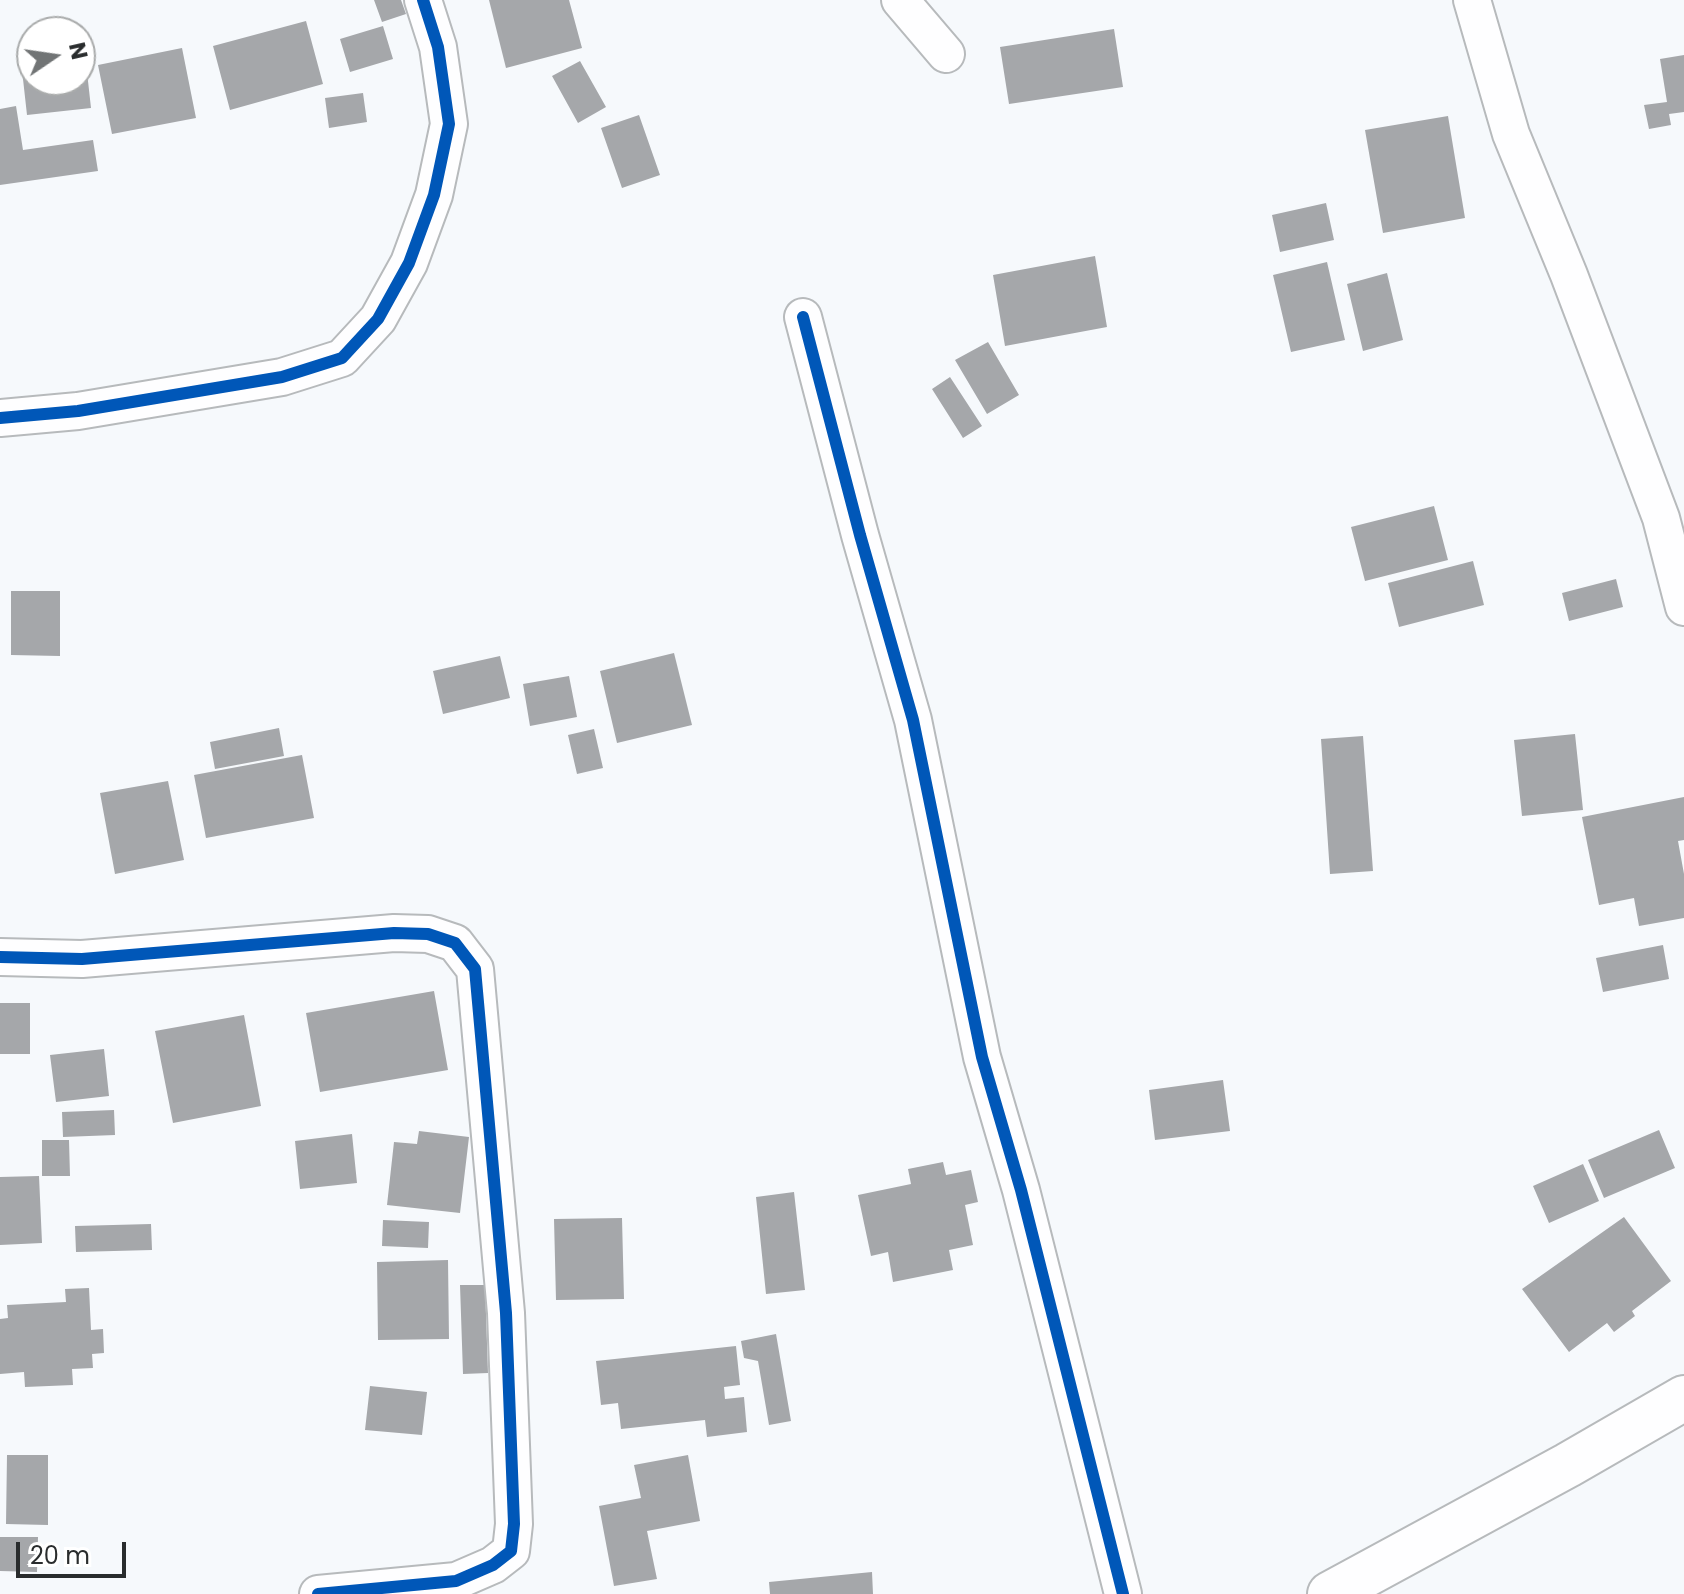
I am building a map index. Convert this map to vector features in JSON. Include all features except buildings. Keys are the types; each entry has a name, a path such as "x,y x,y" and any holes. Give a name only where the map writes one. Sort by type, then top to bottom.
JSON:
{"main road":[{"path":"1330,1594 1554,1473 1684,1398"}],"street":[{"path":"0,418 78,411 282,377 342,358 378,319 409,263 434,195 449,124 438,47 423,0"},
{"path":"900,0 946,54"},
{"path":"1472,0 1511,134 1575,289 1661,518 1684,607"},
{"path":"803,317 860,535 913,720 982,1057 1021,1190 1123,1594"},
{"path":"0,957 82,959 394,933 428,934 455,943 475,969 506,1313 514,1524 511,1551 493,1565 456,1581 318,1594"}],"cycle path":[{"path":"0,418 78,411 282,377 342,358 378,319 409,263 434,195 449,124 438,47 423,0"},
{"path":"803,317 860,535 913,720 982,1057 1021,1190 1123,1594"},
{"path":"0,957 82,959 394,933 428,934 455,943 475,969 506,1313 514,1524 511,1551 493,1565 456,1581 318,1594"}]}
